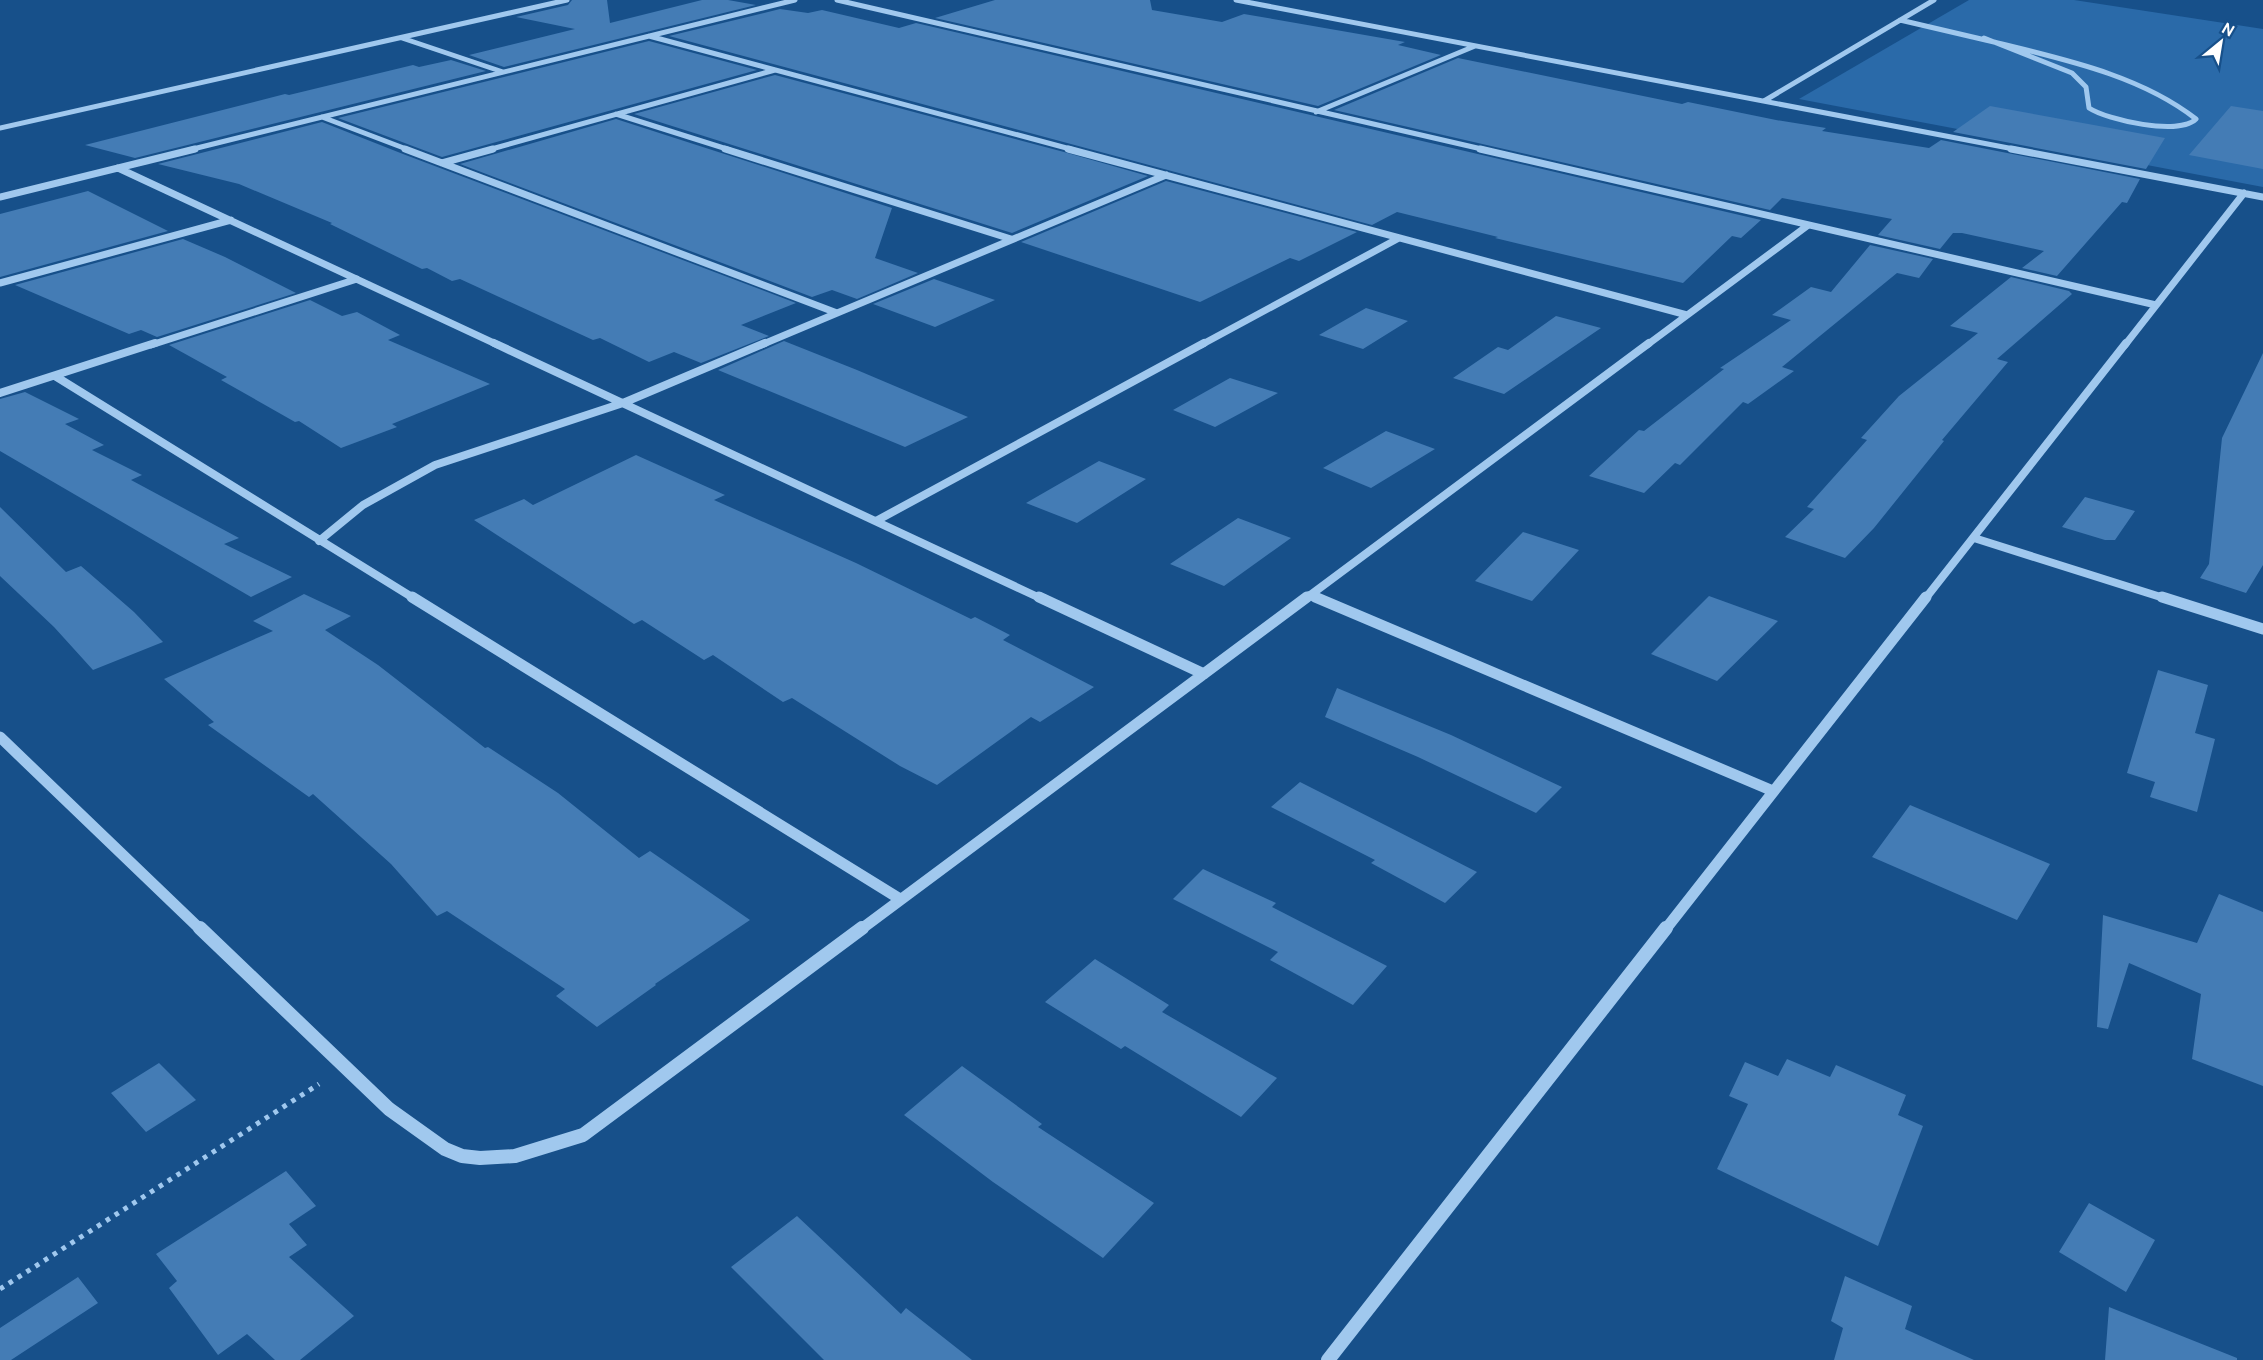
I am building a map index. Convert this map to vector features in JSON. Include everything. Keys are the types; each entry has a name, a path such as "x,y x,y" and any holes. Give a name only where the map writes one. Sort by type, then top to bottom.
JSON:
{"street":[{"path":"0,128 567,0"},
{"path":"0,197 795,0"},
{"path":"837,0 2156,305"},
{"path":"1236,0 2263,197"},
{"path":"1764,101 1934,0"},
{"path":"1900,20 1984,38 2125,82 2171,101 2191,112 2196,119 2192,123 2169,125 2103,116 2089,108 2086,87 2072,73 1984,38"},
{"path":"649,36 1687,315"},
{"path":"402,38 504,72"},
{"path":"1316,112 1476,46"},
{"path":"442,163 776,70"},
{"path":"616,114 1011,238"},
{"path":"322,117 837,313"},
{"path":"118,168 1204,674"},
{"path":"319,541 363,505 435,465 622,403 1011,238 1166,175"},
{"path":"1328,1360 2244,193"},
{"path":"0,283 231,220"},
{"path":"0,737 389,1109 446,1149 479,1158 516,1157 583,1135 1807,226"},
{"path":"876,521 1399,238"},
{"path":"0,393 357,279"},
{"path":"55,376 900,899"},
{"path":"1974,538 2263,629"},
{"path":"1310,595 1773,791"}],"path":[{"path":"0,1289 345,1067"}],"shaded area":[{"path":"1969,0 2074,0 2263,29 2263,187 1799,99"}],"building":[{"path":"572,0 607,0 610,23 702,0 728,0 756,5 504,67 469,55 575,29 516,17 568,5"},
{"path":"995,0 1150,0 1152,10 1222,22 1244,14 1405,42 1398,45 1441,55 1318,106 935,18"},
{"path":"780,9 808,13 822,10 899,28 916,23 1761,220 1741,238 1732,236 1683,283 1397,212 1372,225 669,36"},
{"path":"649,41 757,70 442,157 338,118"},
{"path":"1458,58 1682,104 1688,102 1826,128 1822,131 1929,148 1941,140 2140,179 2127,203 2122,202 2057,276 2022,268 2044,251 1962,233 1953,233 1940,249 1878,235 1892,219 1782,198 1770,210 1334,110"},
{"path":"451,60 486,71 135,158 85,145 285,94 289,95 413,65 419,67"},
{"path":"775,75 1148,176 1012,233 634,114"},
{"path":"1990,106 2165,138 2146,169 1953,132"},
{"path":"2231,106 2263,111 2263,169 2189,155"},
{"path":"616,119 892,208 875,258 918,273 857,299 832,290 812,297 460,164"},
{"path":"322,122 796,303 741,325 769,336 701,363 674,352 649,362 600,338 593,340 460,279 452,281 427,268 422,269 330,224 332,223 239,184 158,164"},
{"path":"1166,181 1357,232 1299,261 1290,258 1200,302 1021,242"},
{"path":"88,191 168,231 0,277 0,214"},
{"path":"183,239 225,257 296,293 157,337 141,330 129,334 15,285"},
{"path":"1870,245 1933,259 1919,278 1897,273 1782,367 1794,371 1748,404 1743,402 1680,465 1675,463 1644,493 1589,476 1639,430 1644,431 1724,369 1720,368 1791,320 1772,315 1811,287 1831,292"},
{"path":"2011,277 2069,291 2072,294 1997,359 2008,362 1942,440 1944,441 1874,528 1845,558 1785,537 1814,509 1807,507 1867,440 1861,438 1899,396 1978,333 1950,326"},
{"path":"934,279 995,300 935,327 873,304"},
{"path":"310,300 342,316 357,312 400,335 388,340 490,384 392,424 397,427 341,448 299,421 295,422 221,380 227,377 169,345"},
{"path":"1366,308 1408,321 1363,349 1319,335"},
{"path":"1556,316 1601,328 1504,394 1453,378 1498,347 1508,350"},
{"path":"784,341 968,417 905,447 718,370"},
{"path":"2263,353 2263,565 2246,593 2200,578 2209,564 2222,438"},
{"path":"1230,378 1278,393 1215,427 1173,410"},
{"path":"25,392 79,419 65,424 104,445 92,450 142,475 131,480 239,538 224,544 292,577 251,597 0,451 0,399"},
{"path":"1386,431 1435,449 1371,488 1323,468"},
{"path":"636,455 725,495 714,500 856,563 971,619 975,617 1010,635 1003,640 1094,687 1040,722 1031,717 937,785 900,766 792,698 783,702 713,655 704,660 642,620 634,624 474,520 524,499 533,505"},
{"path":"1099,461 1146,479 1077,523 1026,503"},
{"path":"2085,497 2135,511 2115,540 2105,540 2062,527"},
{"path":"0,507 66,572 81,566 134,612 163,642 93,670 54,627 0,576"},
{"path":"1238,518 1291,538 1224,586 1170,564"},
{"path":"1523,532 1579,550 1532,601 1475,581"},
{"path":"304,594 351,616 325,630 378,665 485,748 488,747 558,793 639,858 650,851 750,920 655,984 597,1027 556,996 565,989 447,911 437,916 391,864 313,794 309,797 208,725 214,722 164,679 273,631 253,621"},
{"path":"1709,596 1778,621 1717,681 1651,654"},
{"path":"2158,670 2208,685 2195,733 2215,739 2197,812 2150,797 2155,782 2127,773"},
{"path":"1337,688 1451,735 1562,787 1536,813 1418,757 1325,717"},
{"path":"1300,782 1477,872 1445,903 1371,863 1375,860 1271,807"},
{"path":"1910,805 2050,864 2017,920 1872,857"},
{"path":"1203,869 1276,903 1272,907 1387,966 1353,1005 1270,960 1278,952 1173,899"},
{"path":"2219,894 2263,912 2263,1086 2192,1059 2201,994 2129,963 2108,1029 2097,1027 2103,915 2197,943"},
{"path":"1095,959 1169,1005 1162,1012 1277,1078 1241,1117 1125,1046 1121,1049 1045,1002"},
{"path":"1787,1059 1830,1077 1836,1065 1906,1095 1898,1115 1923,1126 1878,1246 1717,1169 1748,1104 1729,1096 1745,1062 1778,1076"},
{"path":"159,1063 196,1100 146,1132 111,1093"},
{"path":"962,1066 1042,1124 1038,1127 1154,1203 1103,1258 993,1182 904,1115"},
{"path":"286,1171 316,1206 289,1224 307,1245 289,1257 354,1316 300,1360 275,1360 247,1334 218,1355 169,1288 177,1281 156,1254"},
{"path":"2089,1203 2155,1240 2126,1292 2059,1252"},
{"path":"797,1216 901,1314 906,1308 972,1360 824,1360 731,1267"},
{"path":"1845,1276 1912,1306 1905,1329 1974,1360 1834,1360 1843,1328 1831,1321"},
{"path":"78,1277 98,1303 11,1360 0,1360 0,1328"},
{"path":"2109,1307 2237,1358 2237,1360 2105,1360"}]}
